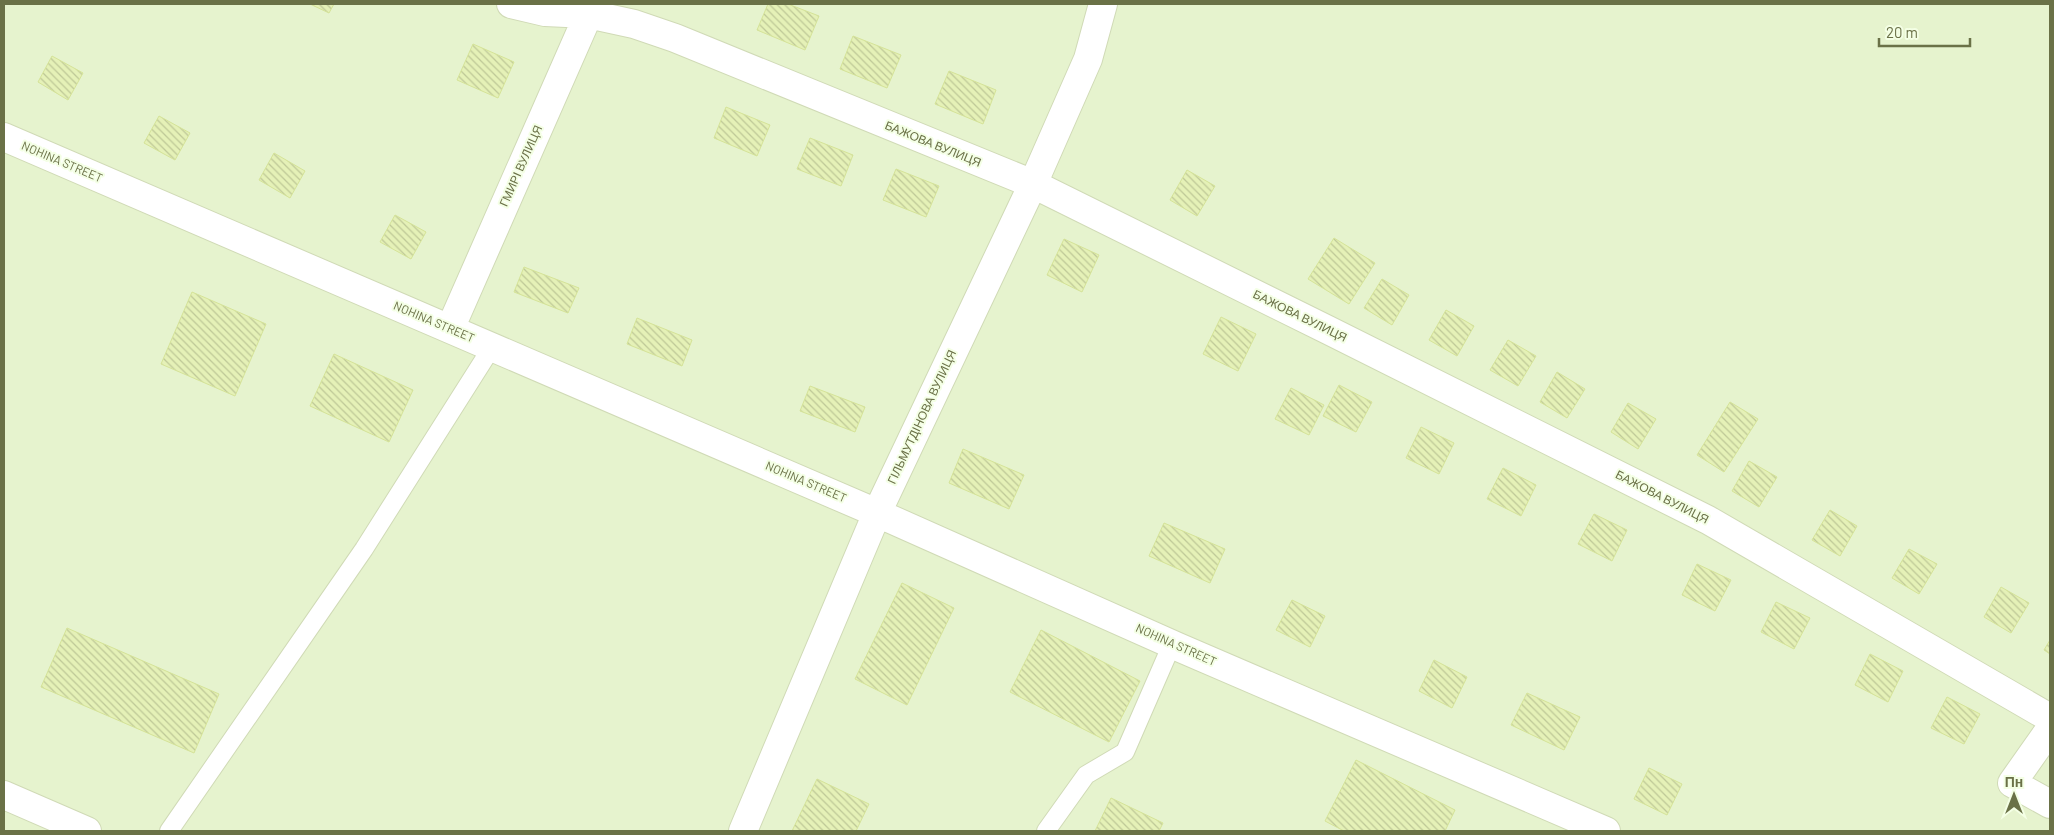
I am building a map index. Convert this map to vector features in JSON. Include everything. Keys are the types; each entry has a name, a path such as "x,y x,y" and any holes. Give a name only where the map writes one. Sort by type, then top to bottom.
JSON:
{"street":[{"name":"БАЖОВА ВУЛИЦЯ","path":"511,4 545,12 590,9 675,38 1033,184 1708,520 2050,718"},
{"name":"ГІЛЬМУТДІНОВА ВУЛИЦЯ","path":"743,831 877,512 1033,184 1088,59 1103,4"},
{"name":"ГМИРІ ВУЛИЦЯ","path":"450,329 590,9"},
{"name":"NOHINA STREET","path":"4,137 877,512 1172,644 1606,831"},
{"path":"2050,729 2012,783 2050,804"},
{"path":"4,795 87,831"}],"lane":[{"path":"169,831 364,549 492,347"},
{"path":"1046,831 1086,775 1124,752 1172,644"}],"shaded area":[{"path":"4,4 2050,4 2050,831 4,831"}],"building":[{"path":"310,4 334,4 329,13"},
{"path":"768,4 788,4 819,16 805,50 757,30"},
{"path":"853,36 901,55 887,88 840,69"},
{"path":"473,44 514,62 498,98 457,80"},
{"path":"52,56 83,73 68,100 38,82"},
{"path":"949,71 996,90 983,124 935,104"},
{"path":"726,107 770,125 757,156 714,138"},
{"path":"159,116 190,133 175,160 144,143"},
{"path":"810,138 853,155 841,186 797,169"},
{"path":"274,153 305,171 290,198 259,180"},
{"path":"896,169 939,186 926,217 883,200"},
{"path":"1187,170 1215,186 1197,216 1170,200"},
{"path":"395,215 426,232 411,259 380,242"},
{"path":"1334,238 1375,263 1349,304 1308,279"},
{"path":"1064,239 1099,255 1082,292 1047,275"},
{"path":"524,267 579,288 568,313 514,292"},
{"path":"1382,279 1409,295 1392,325 1364,308"},
{"path":"192,292 266,324 235,396 161,364"},
{"path":"1446,310 1474,326 1457,356 1429,340"},
{"path":"1221,317 1256,334 1238,371 1203,354"},
{"path":"637,318 692,340 682,366 627,344"},
{"path":"1508,340 1536,356 1518,386 1490,370"},
{"path":"334,354 413,390 389,442 310,406"},
{"path":"1557,372 1585,389 1567,418 1540,402"},
{"path":"1339,385 1372,402 1356,432 1323,416"},
{"path":"810,386 865,407 855,432 800,411"},
{"path":"1291,388 1324,405 1309,435 1275,419"},
{"path":"1730,402 1758,419 1724,472 1697,455"},
{"path":"1628,403 1656,419 1638,449 1611,432"},
{"path":"1421,427 1454,443 1439,474 1406,458"},
{"path":"963,449 1024,475 1009,509 949,483"},
{"path":"1749,461 1777,477 1759,507 1732,491"},
{"path":"1503,468 1536,485 1521,516 1487,499"},
{"path":"1830,510 1857,526 1840,556 1812,540"},
{"path":"1594,514 1627,530 1612,561 1578,544"},
{"path":"1164,523 1225,549 1210,583 1149,556"},
{"path":"1909,549 1937,564 1919,594 1892,578"},
{"path":"1697,564 1731,580 1715,611 1682,595"},
{"path":"902,583 954,608 907,705 855,679"},
{"path":"2001,587 2029,603 2011,633 1984,617"},
{"path":"1292,600 1325,616 1310,647 1276,630"},
{"path":"1776,602 1810,618 1794,649 1761,632"},
{"path":"67,628 219,694 194,753 41,687"},
{"path":"1041,630 1140,681 1109,742 1010,692"},
{"path":"2050,640 2050,654 2044,650"},
{"path":"1870,654 1903,671 1888,702 1855,685"},
{"path":"1434,660 1467,677 1452,708 1419,691"},
{"path":"1527,693 1580,717 1564,750 1511,725"},
{"path":"1947,697 1980,714 1964,744 1931,728"},
{"path":"1356,760 1455,810 1445,831 1344,831 1325,821"},
{"path":"1649,768 1682,784 1667,815 1634,799"},
{"path":"817,779 869,804 856,831 792,831"},
{"path":"1111,798 1163,823 1159,831 1095,831"}]}
